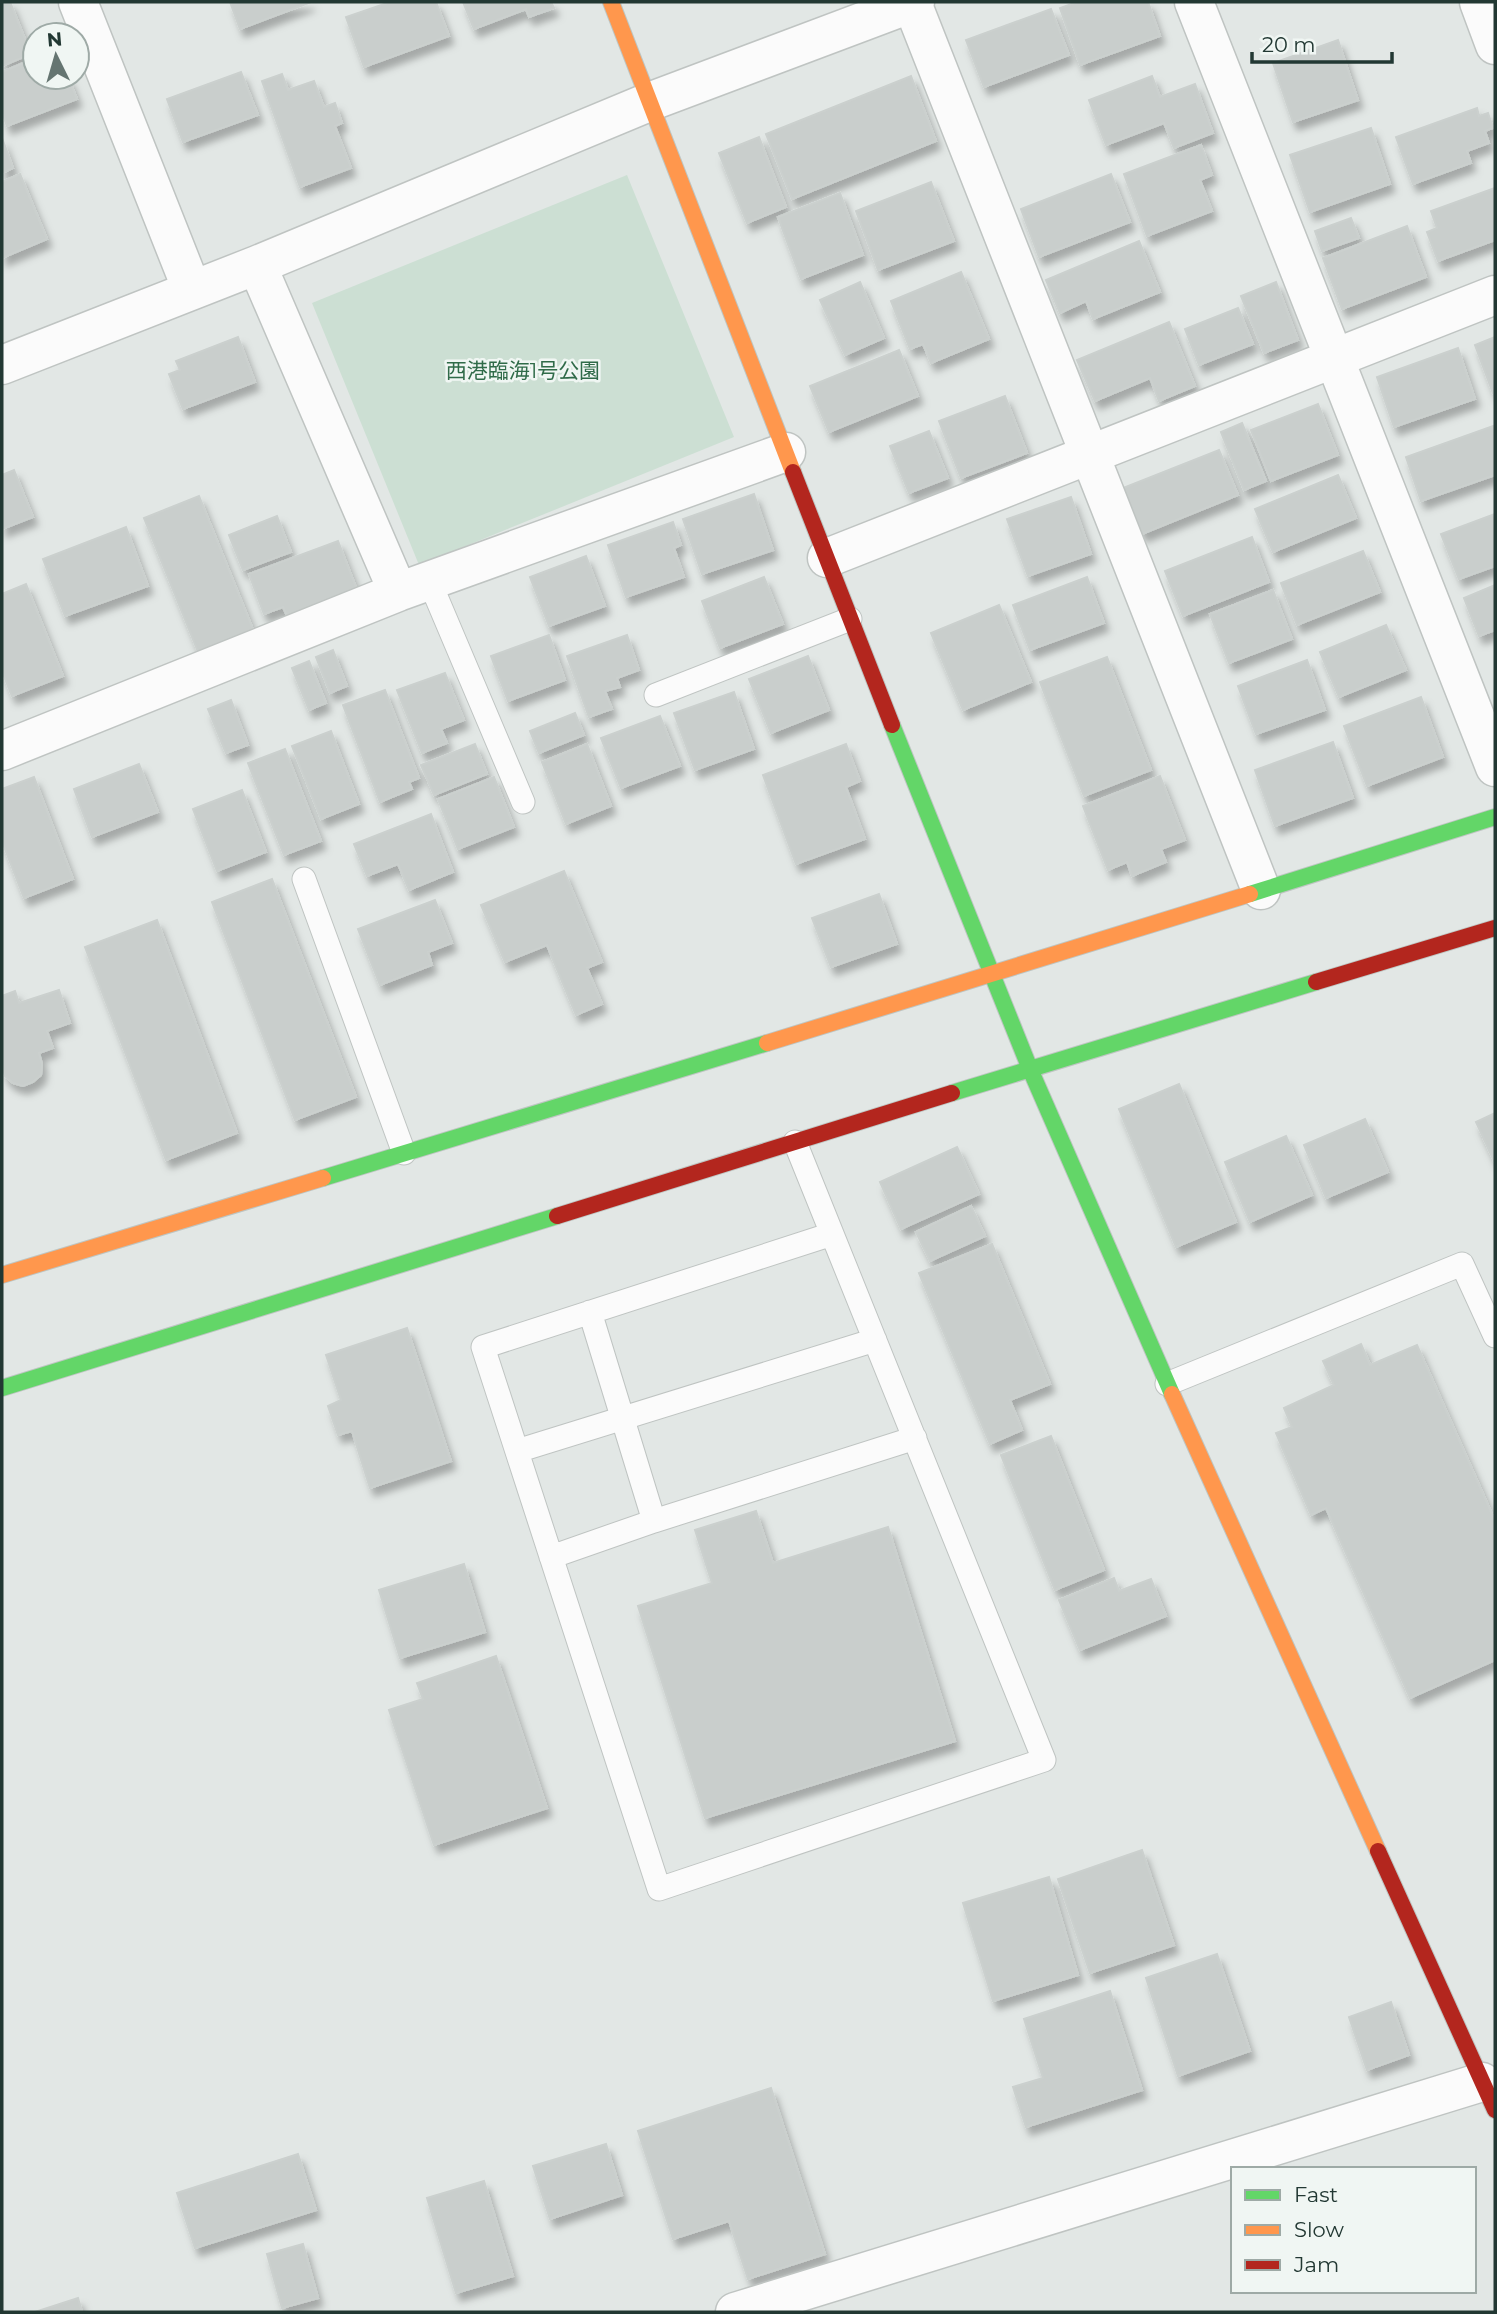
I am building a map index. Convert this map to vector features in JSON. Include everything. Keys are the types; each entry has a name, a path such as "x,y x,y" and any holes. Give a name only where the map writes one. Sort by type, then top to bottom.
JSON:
{"street":[{"path":"78,2 192,290"},
{"path":"611,2 850,619 1030,1069 1167,1384 1489,2096 1241,2167"},
{"path":"2,365 257,265 649,102 913,2 1261,890"},
{"path":"1194,2 1495,767"},
{"path":"1479,2 1495,45"},
{"path":"257,265 414,586"},
{"path":"827,558 1495,295"},
{"path":"2,751 414,586 786,452"},
{"path":"2,1275 991,974 1495,817"},
{"path":"2,1388 1030,1069 1495,928"},
{"path":"735,2312 1231,2170"}],"lane":[{"path":"414,586 523,802"},
{"path":"656,695 850,619"},
{"path":"304,878 404,1153"},
{"path":"795,1142 1044,1760 659,1889 483,1347 832,1234"},
{"path":"1167,1384 1462,1264 1495,1336"},
{"path":"590,1312 654,1521"},
{"path":"517,1451 875,1340"},
{"path":"551,1557 654,1521 915,1438"}],"green space":[{"name":"西港臨海1号公園","path":"627,175 734,437 419,565 312,303"}],"building":[{"path":"2,2 10,2 21,29 21,58 2,66"},
{"path":"230,2 311,2 240,29"},
{"path":"390,2 436,2 449,36 364,67 346,17"},
{"path":"463,2 551,2 554,8 529,17 526,9 474,29"},
{"path":"1077,2 1148,2 1160,36 1080,65 1060,8"},
{"path":"1051,9 1069,55 984,87 966,40"},
{"path":"1338,40 1358,100 1293,122 1273,63"},
{"path":"21,64 21,91 74,91 77,99 7,126 2,112 2,72"},
{"path":"241,72 258,115 183,142 167,99"},
{"path":"282,74 288,90 314,81 324,107 335,103 342,123 335,126 351,168 300,187 262,81"},
{"path":"911,76 936,141 792,199 766,134"},
{"path":"1152,76 1160,97 1195,84 1213,133 1174,148 1164,123 1106,145 1089,100"},
{"path":"1477,108 1479,116 1488,113 1493,128 1485,131 1489,143 1467,151 1471,163 1413,184 1396,137"},
{"path":"1371,128 1390,184 1310,212 1290,155"},
{"path":"759,137 786,207 747,223 719,153"},
{"path":"2,138 13,168 2,173"},
{"path":"1201,145 1212,175 1200,180 1212,211 1147,236 1124,174"},
{"path":"20,174 47,239 2,258 2,182"},
{"path":"1111,174 1130,222 1039,257 1021,209"},
{"path":"931,182 954,241 878,270 856,211"},
{"path":"1495,188 1495,240 1438,261 1427,232 1437,228 1431,211"},
{"path":"840,193 863,255 801,279 778,217"},
{"path":"1351,218 1359,238 1322,251 1315,231"},
{"path":"1407,226 1426,277 1342,309 1323,258"},
{"path":"1139,241 1160,292 1093,319 1086,301 1060,313 1046,280"},
{"path":"961,272 989,339 931,363 923,344 910,349 891,301"},
{"path":"860,282 884,338 845,355 820,300"},
{"path":"1276,282 1298,340 1264,353 1241,296"},
{"path":"1238,308 1253,344 1199,365 1185,329"},
{"path":"1169,322 1195,386 1159,401 1150,378 1095,401 1077,360"},
{"path":"238,337 255,382 183,409 169,374 180,370 176,361"},
{"path":"1495,337 1495,392 1493,393 1475,345"},
{"path":"1458,348 1475,399 1394,427 1377,377"},
{"path":"899,350 918,396 829,432 810,386"},
{"path":"1005,396 1027,453 961,478 939,421"},
{"path":"1318,404 1338,455 1271,481 1251,430"},
{"path":"1242,423 1266,481 1244,490 1221,432"},
{"path":"1493,426 1495,475 1421,501 1406,457"},
{"path":"929,431 948,478 909,493 890,446"},
{"path":"1219,450 1238,495 1142,534 1123,488"},
{"path":"14,470 33,517 2,529 2,475"},
{"path":"1338,475 1356,518 1273,552 1255,509"},
{"path":"754,494 773,550 702,574 683,519"},
{"path":"199,496 256,637 201,659 144,518"},
{"path":"1071,497 1091,554 1028,576 1007,519"},
{"path":"1495,514 1495,566 1459,579 1441,534"},
{"path":"277,516 291,552 243,570 229,535"},
{"path":"673,522 681,545 674,548 684,577 626,597 608,545"},
{"path":"126,527 148,586 65,616 43,559"},
{"path":"1252,537 1269,582 1183,616 1165,571"},
{"path":"338,541 357,590 287,616 283,607 264,614 249,574"},
{"path":"1363,551 1380,592 1297,625 1281,583"},
{"path":"586,556 605,606 549,626 530,577"},
{"path":"764,577 783,624 720,648 702,601"},
{"path":"1087,577 1104,623 1030,650 1013,605"},
{"path":"26,584 63,676 12,696 2,671 2,594"},
{"path":"1495,585 1495,630 1479,636 1464,598"},
{"path":"1273,590 1292,639 1229,663 1210,614"},
{"path":"999,605 1031,682 963,710 931,633"},
{"path":"1386,625 1406,670 1339,697 1320,652"},
{"path":"549,635 565,680 508,701 491,656"},
{"path":"627,635 639,670 617,678 620,687 605,691 612,709 589,717 567,656"},
{"path":"333,650 347,686 330,693 316,657"},
{"path":"808,656 829,710 771,733 749,679"},
{"path":"1107,657 1151,770 1084,796 1040,682"},
{"path":"1307,660 1325,710 1256,734 1238,686"},
{"path":"309,661 326,703 309,710 292,668"},
{"path":"445,673 464,720 441,729 447,743 422,753 397,690"},
{"path":"385,690 419,778 409,782 412,789 380,802 343,705"},
{"path":"734,692 754,749 695,770 674,713"},
{"path":"1421,697 1443,757 1367,786 1344,726"},
{"path":"231,700 248,745 226,753 208,709"},
{"path":"575,713 584,735 539,753 530,731"},
{"path":"660,716 680,766 621,788 601,738"},
{"path":"331,731 359,804 321,819 292,746"},
{"path":"1333,742 1353,798 1275,826 1255,770"},
{"path":"475,744 487,774 434,795 421,765"},
{"path":"587,744 611,806 566,824 542,762"},
{"path":"846,744 860,781 846,787 865,839 796,864 763,775"},
{"path":"285,749 321,841 284,855 248,763"},
{"path":"139,764 158,812 92,837 74,789"},
{"path":"1160,776 1185,840 1161,849 1166,862 1132,876 1127,862 1108,870 1083,806"},
{"path":"34,777 73,879 24,898 2,841 2,789"},
{"path":"494,777 514,827 458,849 438,799"},
{"path":"242,790 266,852 217,871 193,809"},
{"path":"431,814 453,872 409,890 398,864 367,876 354,844"},
{"path":"564,871 602,962 587,968 602,1004 576,1015 547,945 505,962 481,905"},
{"path":"272,879 356,1097 295,1120 212,902"},
{"path":"879,894 897,944 831,967 812,918"},
{"path":"435,900 452,943 428,952 432,965 380,985 358,929"},
{"path":"157,920 237,1133 166,1160 85,947"},
{"path":"59,990 70,1023 47,1031 53,1048 39,1053 41,1075 23,1086 13,1083 5,1076 2,1065 2,996 15,991 19,1003"},
{"path":"1179,1084 1236,1222 1176,1247 1119,1109"},
{"path":"1495,1113 1495,1163 1476,1122"},
{"path":"1365,1119 1388,1172 1326,1198 1304,1145"},
{"path":"1286,1136 1312,1195 1250,1222 1225,1162"},
{"path":"957,1147 979,1194 901,1229 880,1182"},
{"path":"971,1206 985,1236 930,1261 916,1232"},
{"path":"992,1244 1050,1384 1010,1400 1022,1430 990,1444 919,1273"},
{"path":"407,1328 451,1461 370,1488 352,1431 338,1435 328,1406 341,1400 326,1355"},
{"path":"1361,1344 1370,1365 1417,1345 1495,1521 1495,1660 1410,1698 1326,1508 1311,1515 1276,1433 1292,1427 1284,1408 1334,1385 1323,1361"},
{"path":"1051,1436 1104,1570 1055,1590 1001,1455"},
{"path":"756,1511 773,1563 888,1527 955,1741 705,1818 638,1606 712,1583 695,1530"},
{"path":"464,1564 485,1632 400,1658 379,1590"},
{"path":"1114,1578 1119,1591 1151,1579 1166,1616 1080,1650 1059,1600"},
{"path":"496,1656 547,1808 434,1845 389,1710 423,1699 417,1683"},
{"path":"1142,1850 1174,1945 1090,1973 1058,1879"},
{"path":"1049,1877 1078,1975 993,2001 963,1903"},
{"path":"1217,1954 1250,2051 1178,2076 1146,1978"},
{"path":"1110,1991 1142,2090 1026,2127 1013,2087 1043,2078 1024,2019"},
{"path":"1391,2002 1409,2055 1367,2070 1349,2017"},
{"path":"771,2088 825,2254 748,2279 729,2221 673,2239 638,2131"},
{"path":"606,2144 622,2195 550,2219 533,2166"},
{"path":"298,2154 316,2210 195,2248 177,2193"},
{"path":"484,2181 513,2276 456,2293 427,2198"},
{"path":"303,2244 318,2298 282,2308 267,2254"},
{"path":"78,2298 82,2312 35,2312"}],"traffic: fast":[{"path":"892,725 1030,1069 1172,1394"},
{"path":"1250,894 1495,817"},
{"path":"952,1093 1316,982"},
{"path":"323,1178 767,1043"},
{"path":"2,1388 557,1216"}],"traffic: slow":[{"path":"611,2 793,472"},
{"path":"767,1043 1250,894"},
{"path":"2,1275 323,1178"},
{"path":"1172,1394 1378,1851"}],"traffic: jam":[{"path":"793,472 892,725"},
{"path":"1316,982 1495,928"},
{"path":"557,1216 952,1093"},
{"path":"1378,1851 1495,2110"}]}
